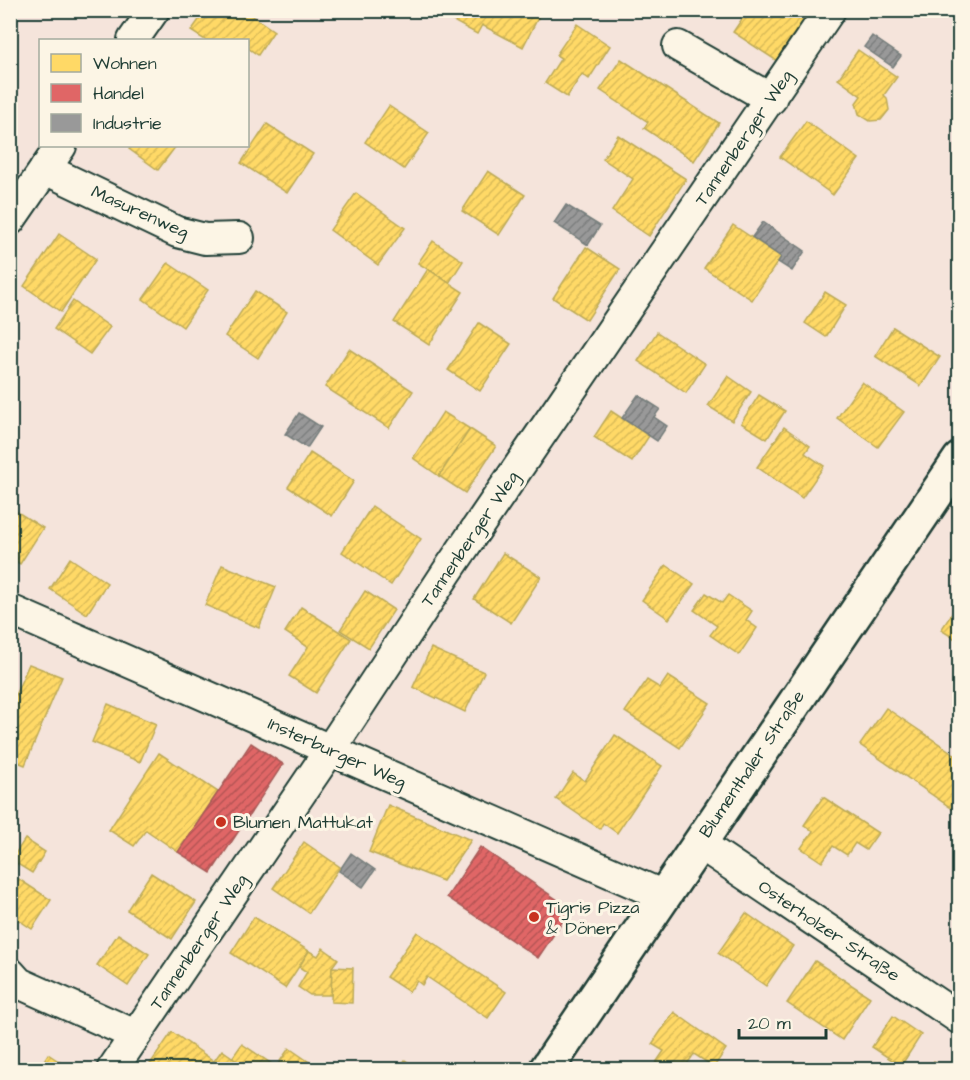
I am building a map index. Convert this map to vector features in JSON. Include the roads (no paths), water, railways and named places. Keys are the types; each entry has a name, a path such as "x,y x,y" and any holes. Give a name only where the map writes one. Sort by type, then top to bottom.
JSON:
{"main road":[{"name":"Blumenthaler Straße","path":"546,1070 960,459"}],"street":[{"path":"134,39 154,10"},
{"name":"Tannenberger Weg","path":"112,1070 330,750 447,572 831,10"},
{"path":"678,46 771,99"},
{"path":"10,220 53,157"},
{"name":"Masurenweg","path":"53,157 177,232 206,239 239,238"},
{"name":"Insterburger Weg","path":"10,610 664,896"},
{"name":"Osterholzer Straße","path":"699,843 960,1019"},
{"path":"10,973 19,983 135,1035"}],"place":[{"name":"Blumen Mattukat","path":"221,822"},
{"name":"Tigris Pizza & Döner","path":"534,917"}]}
